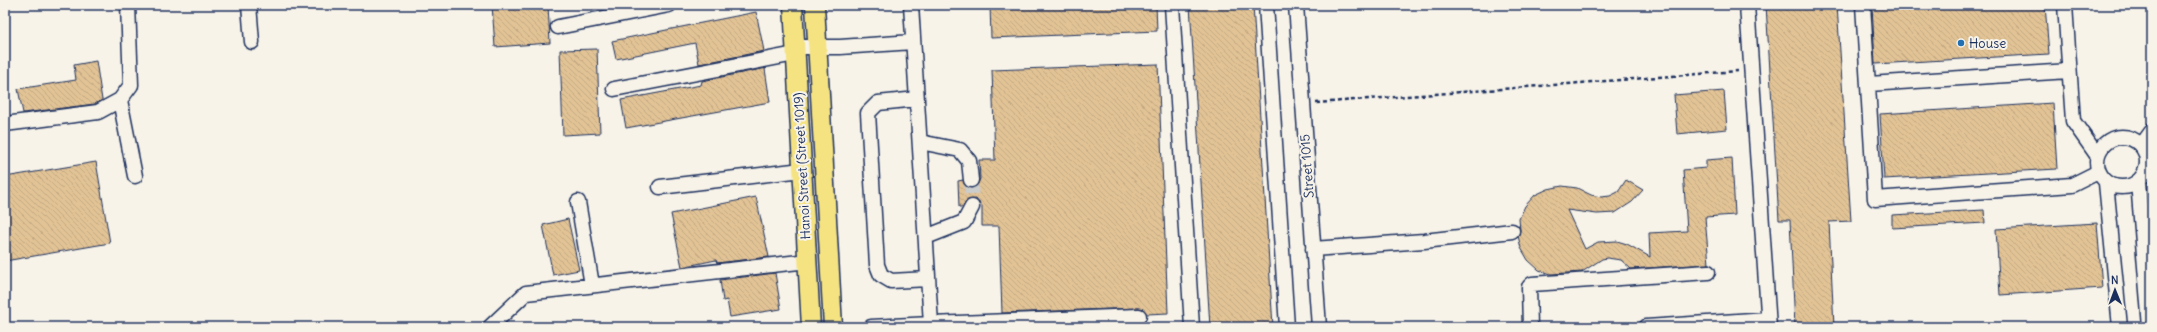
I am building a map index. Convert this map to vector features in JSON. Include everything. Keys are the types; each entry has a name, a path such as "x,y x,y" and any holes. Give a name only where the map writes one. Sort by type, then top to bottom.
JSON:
{"main road":[{"name":"Hanoi Street (Street 1019)","path":"792,5 811,327"},
{"name":"Hanoi Street (Street 1019)","path":"815,5 833,327"}],"street":[{"path":"5,124 98,112 120,100 130,85 128,5"},
{"path":"249,5 252,42"},
{"path":"558,27 669,5"},
{"path":"911,5 931,325"},
{"path":"1172,5 1192,327"},
{"path":"1266,5 1287,327"},
{"name":"Street 1015","path":"1296,5 1319,327"},
{"path":"1646,327 1769,323 1747,5"},
{"path":"1864,5 1875,197 1878,200 2072,185 2098,172"},
{"path":"2065,5 2073,121 2097,155 2098,172 2106,183 2117,188 2128,187 2145,177"},
{"path":"614,88 795,50 818,47 913,42"},
{"path":"1869,84 2070,71"},
{"path":"917,99 889,100 878,103 868,113 877,257 881,275 891,281 928,279"},
{"path":"120,100 135,176"},
{"path":"2141,146 2152,131"},
{"path":"2097,155 2104,144 2116,138 2130,138 2141,146 2147,159 2145,177 2150,327"},
{"path":"920,142 960,150 969,161 970,180"},
{"path":"660,187 802,170"},
{"path":"2106,183 2120,327"},
{"path":"578,202 592,285"},
{"path":"926,237 964,222 972,207"},
{"path":"1313,249 1424,241 1512,231"},
{"path":"490,327 526,293 808,261"},
{"path":"1530,327 1529,287 1532,284 1708,272"},
{"path":"871,327 1139,316"}],"path":[{"path":"1302,104 1751,70"}],"building":[{"path":"492,5 548,5 550,43 495,47"},
{"path":"990,5 1156,5 1157,31 991,38"},
{"path":"1190,5 1253,5 1273,327 1210,327"},
{"path":"1766,5 1837,5 1851,221 1829,222 1834,327 1795,327 1790,220 1779,220"},
{"path":"1872,5 2045,5 2049,54 1875,64"},
{"path":"756,12 764,51 699,64 695,43 616,59 612,41"},
{"path":"597,49 600,133 563,135 560,50"},
{"path":"96,61 102,100 95,104 23,113 18,89 76,80 74,65"},
{"path":"1158,64 1168,313 1147,314 1143,309 1139,308 1002,313 999,226 982,226 982,206 976,199 968,200 962,207 959,207 958,181 963,180 968,188 976,187 980,179 979,160 995,160 992,70"},
{"path":"767,68 765,69 770,102 626,128 621,100 701,85 702,81"},
{"path":"1724,91 1727,129 1677,134 1674,95"},
{"path":"2053,103 2057,169 1884,179 1880,114"},
{"path":"1732,158 1735,215 1705,217 1709,264 1631,269 1621,260 1607,258 1602,259 1582,272 1551,274 1539,270 1528,260 1521,248 1518,236 1520,230 1519,219 1525,206 1535,195 1548,189 1562,186 1577,188 1591,195 1601,197 1610,196 1618,192 1626,180 1643,190 1632,202 1615,213 1597,214 1567,210 1585,249 1598,242 1617,241 1627,244 1650,257 1649,233 1687,231 1683,170 1706,168 1706,160"},
{"path":"96,162 110,243 5,261 5,177"},
{"path":"756,197 769,257 717,263 716,260 682,267 671,214"},
{"path":"1984,210 1985,223 1892,228 1892,215"},
{"path":"568,219 579,270 553,275 543,225"},
{"path":"2097,223 2102,288 2000,295 1996,229"},
{"path":"775,273 781,309 730,317 727,300 723,301 720,280"}],"tunnel":[{"path":"971,180 972,207"}],"place":[{"name":"House","path":"1961,43"}]}
